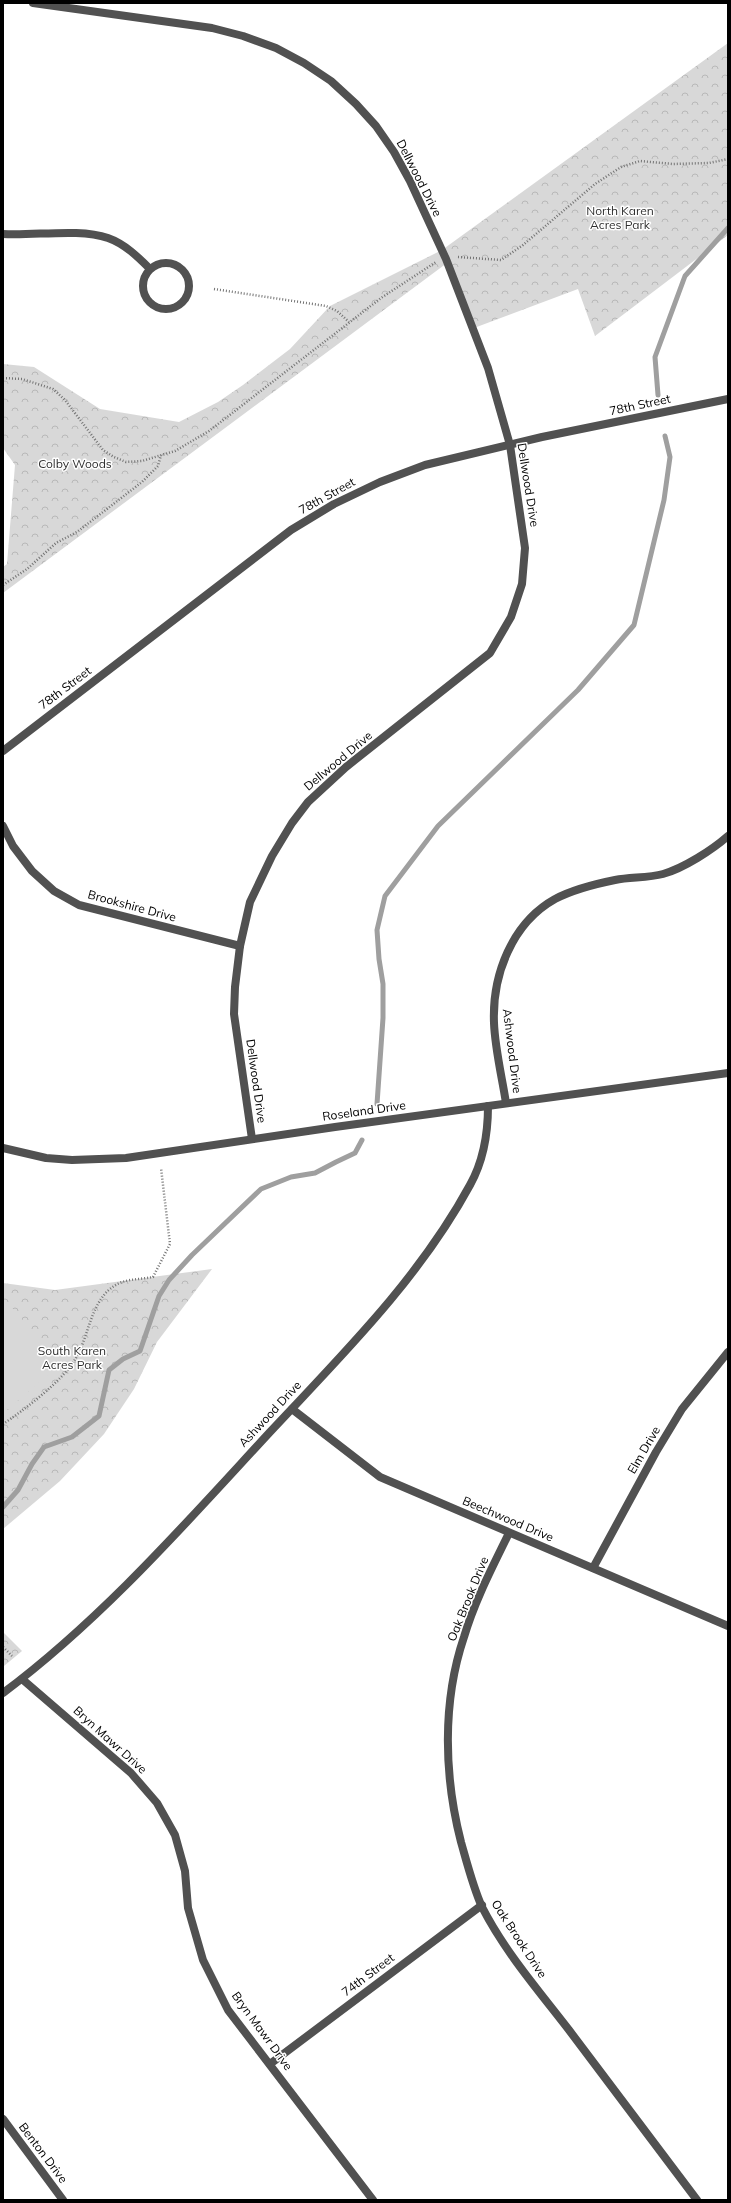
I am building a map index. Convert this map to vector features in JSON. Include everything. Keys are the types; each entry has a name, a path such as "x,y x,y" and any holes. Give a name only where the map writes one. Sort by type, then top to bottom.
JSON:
{"street":[{"name":"Dellwood Drive","path":"33,3 212,28 243,36 276,48 304,63 331,81 356,104 376,126 394,152 410,181 446,259 488,368 510,445 525,548 522,584 511,617 490,653 346,767 308,802 292,822 269,862 250,902 240,946 235,987 234,1014 252,1139"},
{"path":"3,234 28,235 80,233 108,238 134,252 150,269"},
{"path":"164,263 171,264 185,274 189,287 181,303 175,307 166,309 150,302 145,296 143,283 150,269 164,263"},
{"name":"78th Street","path":"3,750 291,530 334,504 380,482 425,465 510,445 728,399"},
{"name":"Brookshire Drive","path":"3,826 14,846 32,872 54,891 79,905 240,946"},
{"name":"Ashwood Drive","path":"506,1103 494,1024 494,1001 498,977 508,950 533,914 561,897 586,886 619,879 664,873 698,857 728,836"},
{"name":"Roseland Drive","path":"3,1148 46,1158 72,1160 133,1158 252,1139 728,1073"},
{"name":"Ashwood Drive","path":"3,1693 22,1679 124,1586 292,1409 406,1282 437,1239 478,1169 488,1130 488,1106"},
{"name":"Elm Drive","path":"592,1568 656,1452 675,1421 728,1352"},
{"name":"Beechwood Drive","path":"292,1409 380,1477 728,1626"},
{"name":"Oak Brook Drive","path":"509,1533 486,1580 464,1637 453,1679 448,1741 449,1781 455,1820 482,1905 514,1957 697,2200"},
{"name":"Bryn Mawr Drive","path":"22,1679 131,1773 157,1803 175,1835 185,1871 188,1908 203,1960 228,2010 373,2200"},
{"name":"74th Street","path":"270,2064 482,1905"},
{"name":"Benton Drive","path":"3,2119 63,2200"}],"path":[{"path":"3,378 22,379 53,389 65,400 91,436 114,458 126,462 142,461 175,451 209,431 349,322 431,264 446,259 463,256 501,260 529,240 595,184 621,167 640,161 702,163 728,159"},
{"path":"214,289 326,306 337,311 349,322"},
{"path":"3,585 27,569 56,543 77,532 142,482 158,466 161,455"},
{"path":"3,1424 15,1416 54,1383 75,1361 99,1302 107,1292 122,1282 152,1277 159,1268 170,1244 160,1168"},
{"path":"3,1647 12,1656"}],"green space":[{"path":"728,43 728,235 595,336 578,289 474,328 447,263 3,593 3,567 7,564 15,465 3,448 3,364 34,367 100,409 179,422 218,402 290,349 330,306 442,250"},
{"name":"South Karen Acres Park","path":"212,1269 157,1342 134,1389 104,1434 60,1481 3,1529 3,1283 55,1290"},
{"path":"9,1304 60,1365 3,1413 3,1308"},
{"path":"3,1632 22,1651 4,1666 3,1665"}],"waterway":[{"path":"658,395 655,357 685,276 728,228"},
{"path":"377,1104 383,1018 383,984 379,959 377,930 385,896 438,826 578,690 634,625 664,500 670,457 665,436"},
{"path":"3,1507 18,1490 32,1464 44,1447 72,1437 99,1416 109,1370 123,1359 140,1351 159,1296 169,1280 192,1255 261,1189 291,1177 315,1173 355,1153 362,1140"}],"park label":[{"name":"North Karen Acres Park","path":"620,218"},
{"name":"Colby Woods","path":"75,464"}]}
